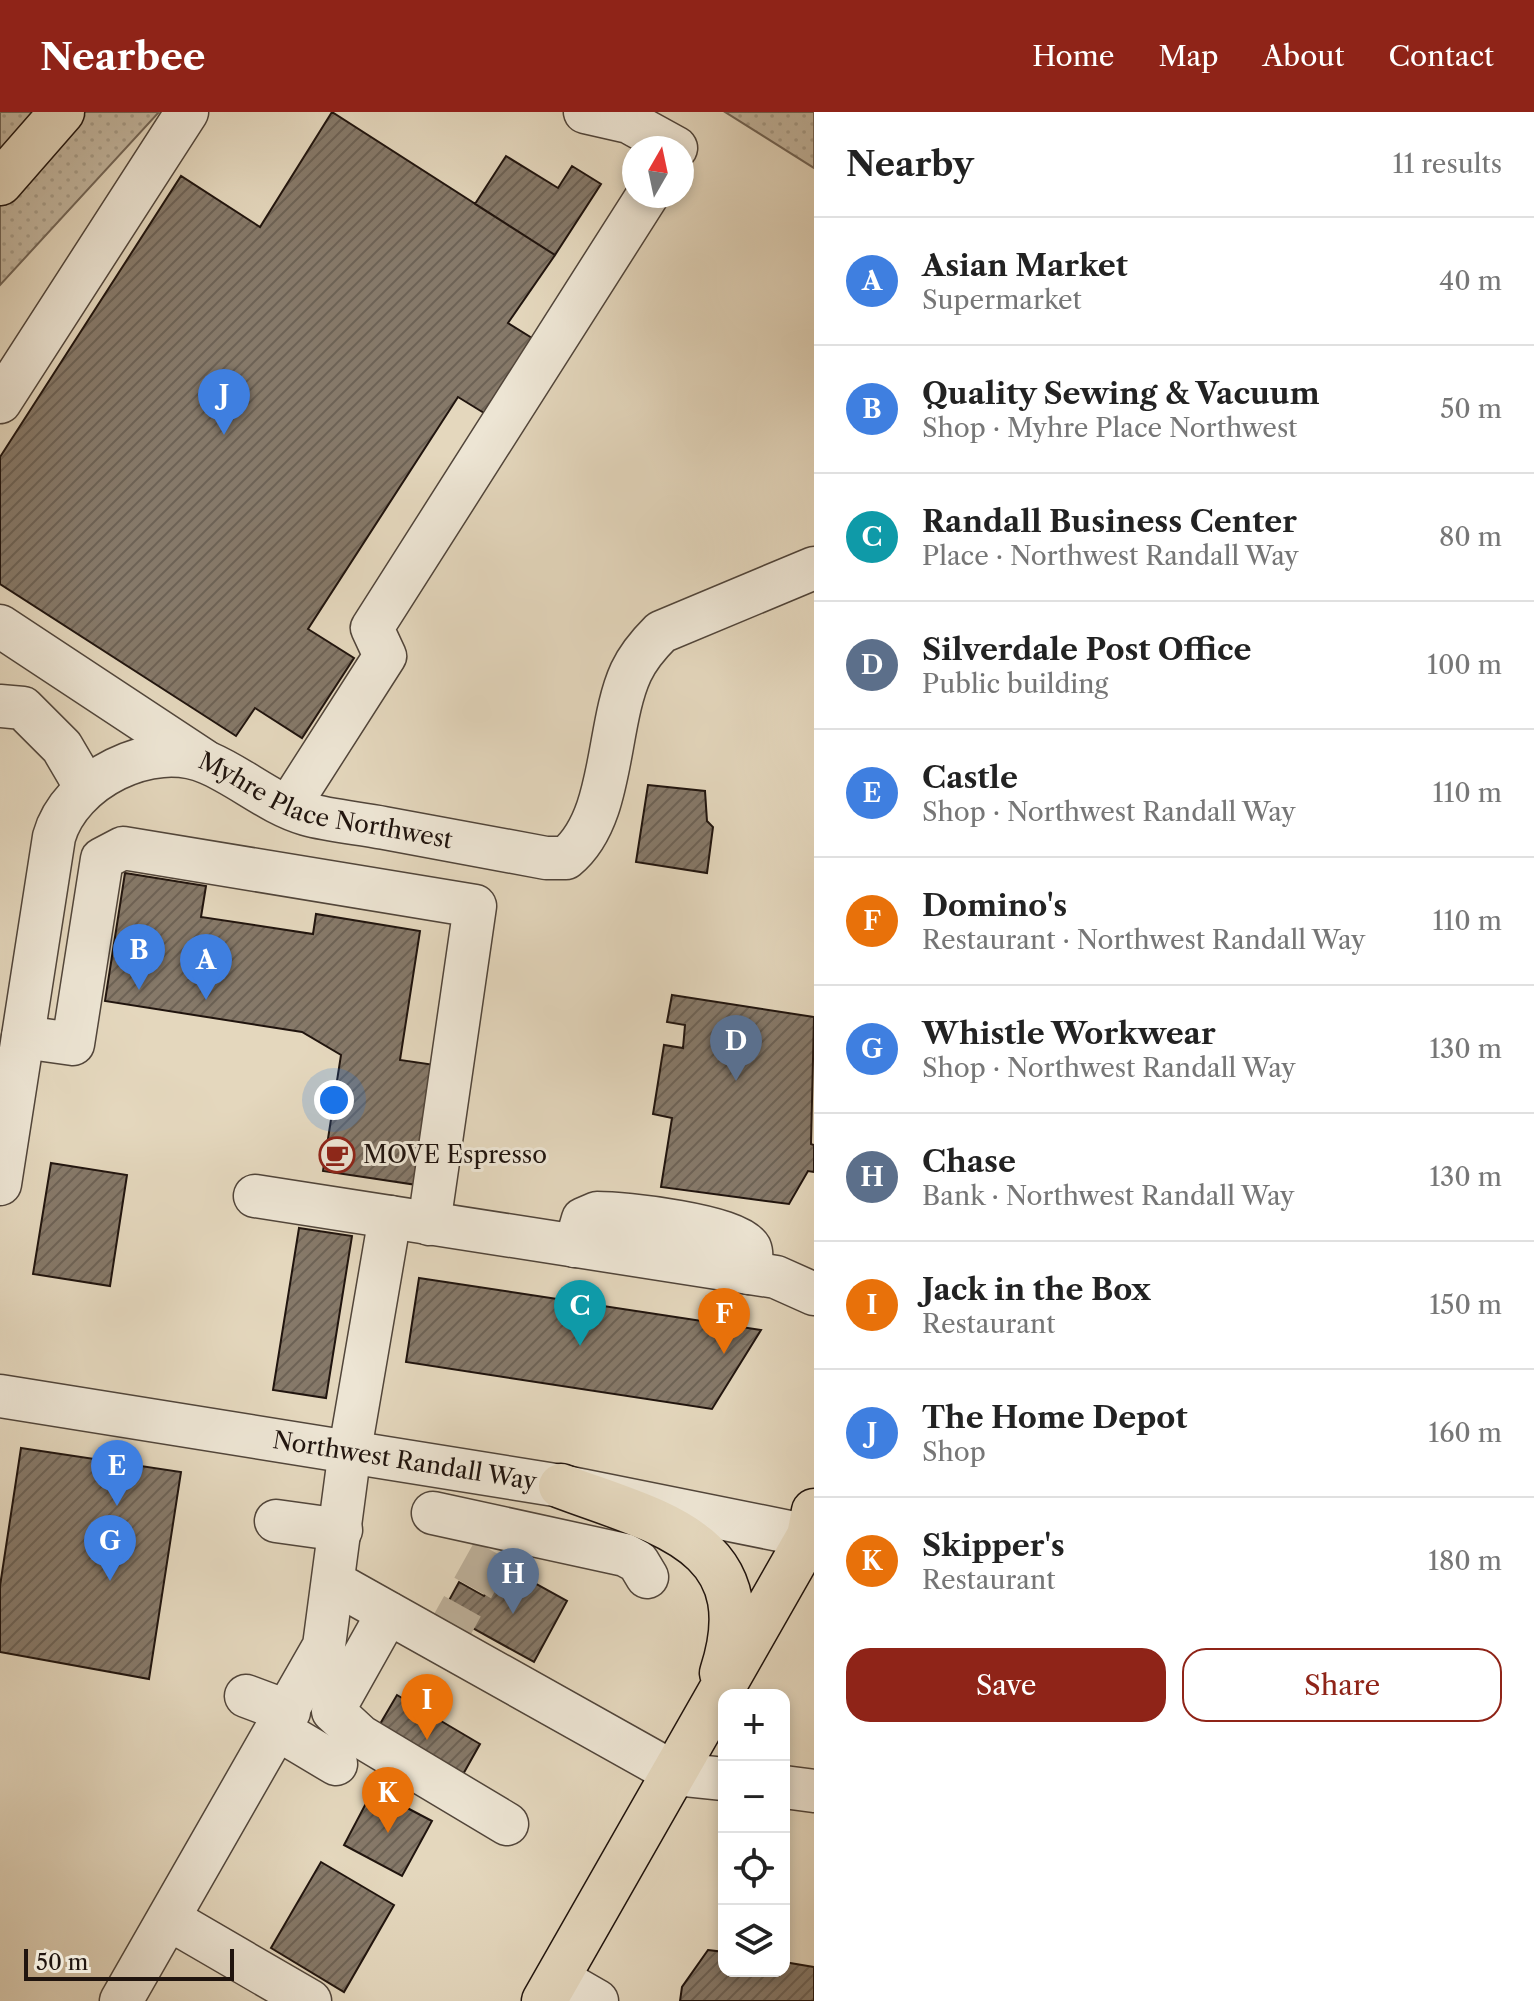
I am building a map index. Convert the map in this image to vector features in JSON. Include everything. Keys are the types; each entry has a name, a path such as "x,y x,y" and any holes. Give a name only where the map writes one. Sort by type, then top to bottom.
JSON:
{"main road":[{"path":"0,183 62,112"},
{"path":"561,1486 680,1533 701,1546 715,1561 729,1599 730,1638 709,1715"},
{"path":"550,1989 676,1774 812,1527"}],"street":[{"path":"0,402 187,112"},
{"path":"585,112 629,122 654,136"},
{"path":"289,806 385,656 372,628 639,208"},
{"name":"Myhre Place Northwest","path":"0,1184 15,1041 54,837 71,802 86,788 103,776 142,761 163,758 205,761 306,814 546,858 566,858 585,834 588,776 608,698 631,672 652,625 742,586 814,568"},
{"path":"0,626 205,761"},
{"path":"0,706 23,708 62,747 86,788"},
{"path":"15,1041 73,1044 102,859 123,848 475,906 410,1220 350,1450 335,1583 324,1646 284,1721 121,2001"},
{"path":"255,1196 776,1277 814,1294"},
{"name":"Northwest Randall Way","path":"0,1396 350,1450 812,1527"},
{"path":"433,1513 611,1550 638,1562 647,1577"},
{"path":"276,1521 341,1530"},
{"path":"335,1583 676,1774 718,1778"},
{"path":"388,1613 333,1711 360,1736 507,1824"},
{"path":"246,1696 284,1721 336,1764"},
{"path":"790,1788 814,1791"},
{"path":"162,1931 253,2001"},
{"path":"162,1931 310,2001"},
{"path":"550,1989 597,2001"}],"shaded area":[{"path":"0,112 159,112 0,285"},
{"path":"725,112 814,112 814,168"}],"building":[{"path":"332,112 555,255 508,323 532,338 484,413 458,397 308,629 354,658 302,738 255,708 236,736 0,584 0,457 181,176 260,227"},
{"path":"506,156 558,188 572,166 601,184 555,255 475,204"},
{"path":"648,785 705,791 707,821 713,827 707,873 636,862"},
{"path":"125,873 206,886 201,917 313,934 316,914 420,931 400,1060 435,1065 417,1185 323,1171 341,1055 302,1032 105,1001"},
{"path":"672,995 814,1017 811,1144 814,1145 814,1172 808,1171 789,1204 661,1187 672,1118 653,1114 664,1045 683,1048 685,1025 667,1022"},
{"path":"51,1163 127,1175 110,1286 33,1274"},
{"path":"299,1228 352,1236 326,1398 273,1390"},
{"path":"419,1278 761,1330 712,1409 406,1362"},
{"path":"21,1448 181,1472 149,1679 0,1652 0,1586"},
{"path":"502,1565 567,1601 534,1662 467,1625 472,1617 447,1604 459,1582 484,1596"},
{"path":"397,1695 480,1744 457,1785 373,1736"},
{"path":"373,1790 432,1821 402,1876 344,1845"},
{"path":"321,1862 394,1905 344,1992 271,1948"},
{"path":"708,1950 718,1951 718,1977 790,1977 790,1963 814,1967 814,2001 680,2001 682,1987"}],"tunnel":[{"path":"442,1643 495,1548 515,1532"}],"place":[{"name":"The Home Depot","path":"224,435"},
{"name":"Quality Sewing & Vacuum","path":"139,990"},
{"name":"Asian Market","path":"206,1000"},
{"name":"Silverdale Post Office","path":"736,1081"},
{"name":"MOVE Espresso","path":"337,1155"},
{"name":"Randall Business Center","path":"580,1346"},
{"name":"Domino's","path":"724,1354"},
{"name":"Castle","path":"117,1506"},
{"name":"Whistle Workwear","path":"110,1581"},
{"name":"Chase","path":"513,1614"},
{"name":"Jack in the Box","path":"427,1740"},
{"name":"Skipper's","path":"388,1833"}]}
